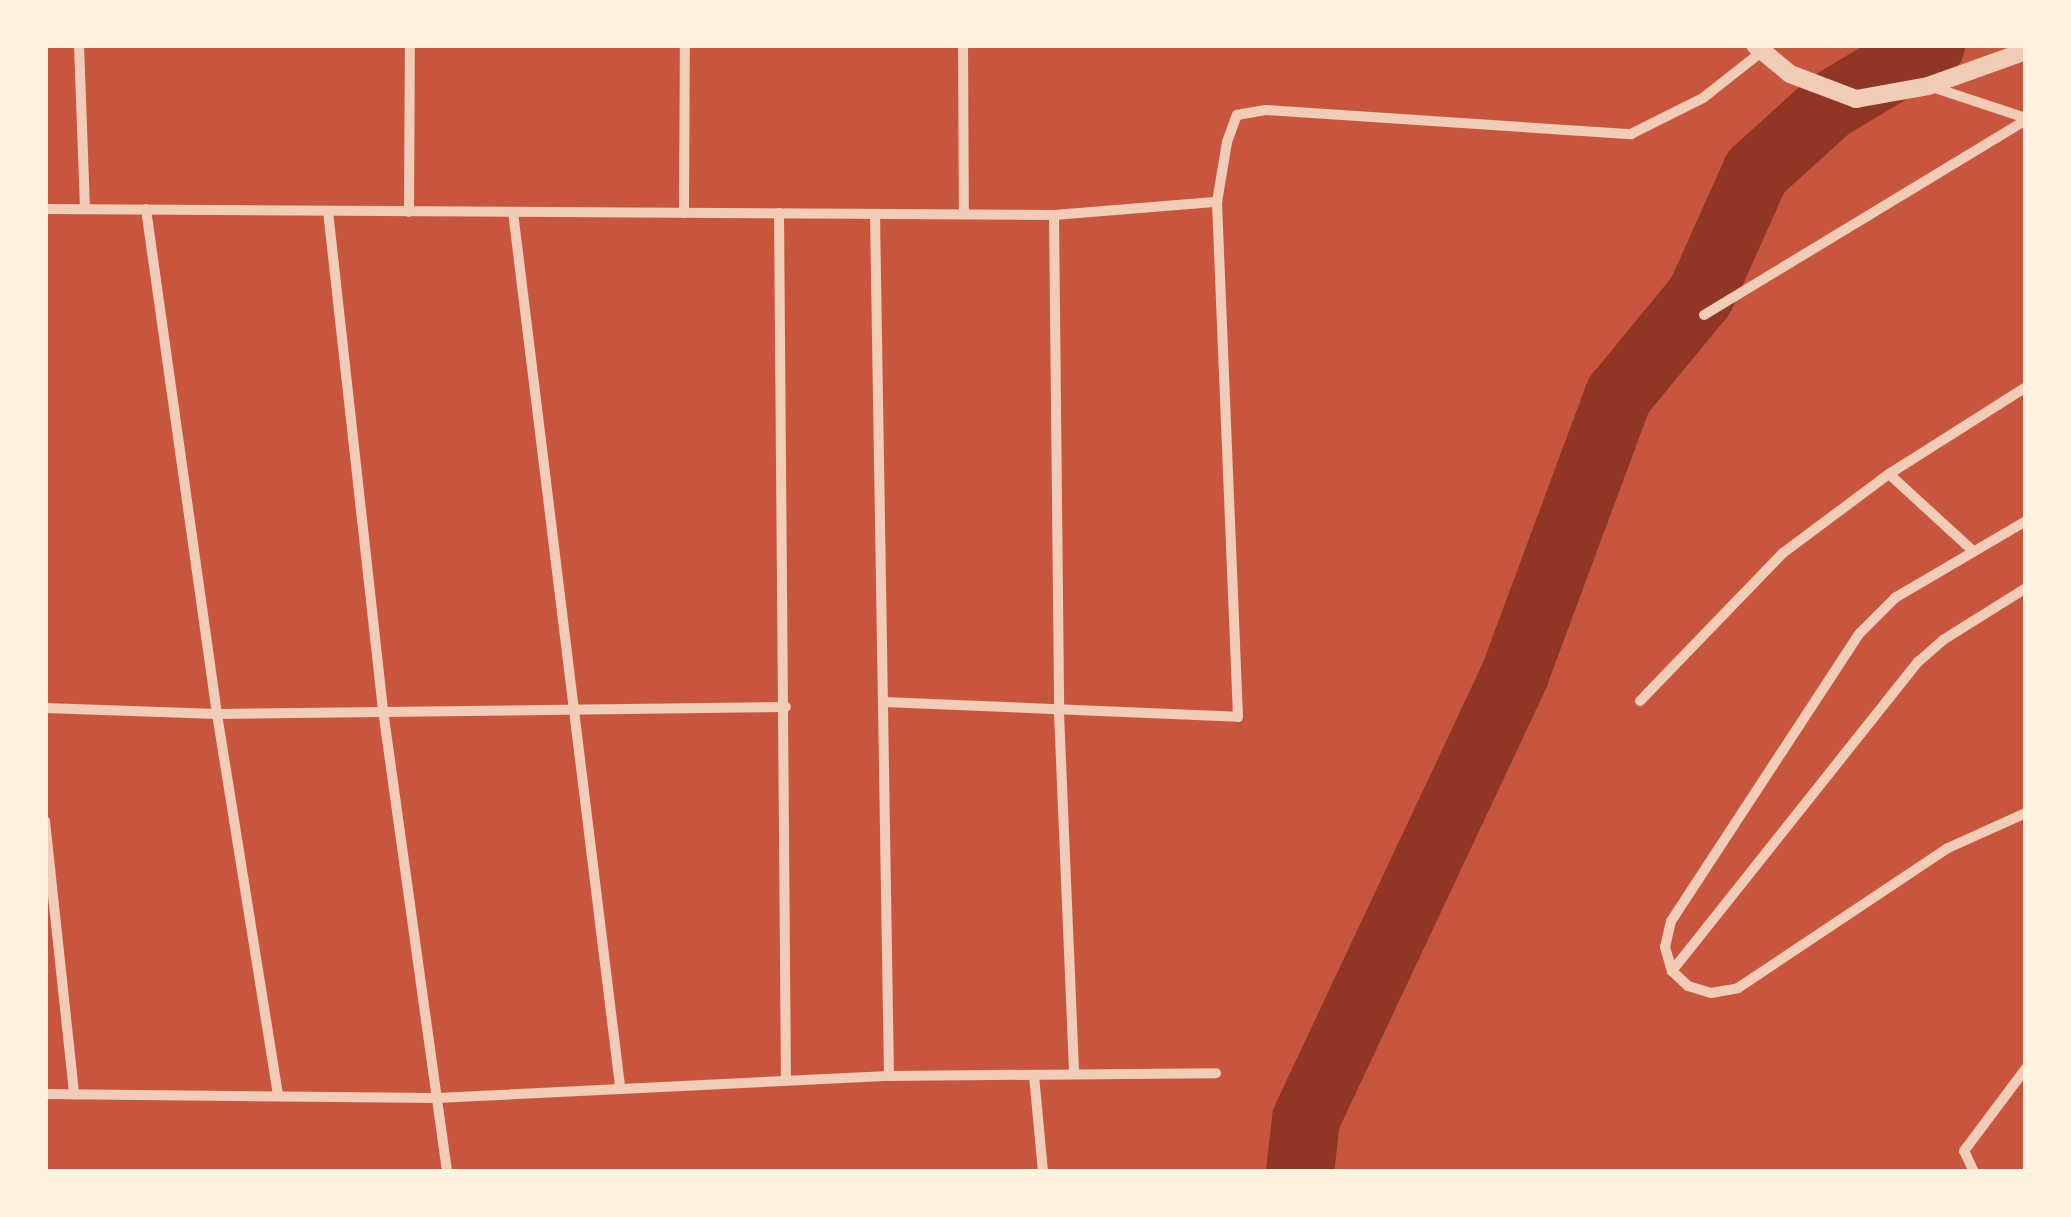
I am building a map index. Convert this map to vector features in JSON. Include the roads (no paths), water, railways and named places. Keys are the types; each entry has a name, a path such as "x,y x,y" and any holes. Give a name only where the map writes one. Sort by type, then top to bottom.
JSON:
{"street":[{"path":"78,45 85,209"},
{"path":"409,212 410,45"},
{"path":"684,213 685,45"},
{"path":"963,45 964,214"},
{"path":"884,702 1059,713 1238,718 1217,202 1226,142 1237,115 1266,110 1631,134 1703,98 1761,47 1799,76 1856,99 1928,86 2026,51"},
{"path":"1928,86 2026,119"},
{"path":"1704,314 2026,119"},
{"path":"45,209 1054,215 1217,202"},
{"path":"146,210 217,714 278,1094"},
{"path":"328,211 383,710 447,1172"},
{"path":"512,212 577,710 620,1086"},
{"path":"780,214 786,1080"},
{"path":"875,214 889,1076"},
{"path":"1054,215 1059,713 1074,1074"},
{"path":"1640,701 1783,553 1889,474 2026,386"},
{"path":"1889,474 1973,550"},
{"path":"2026,521 1894,598 1859,634 1671,921 1665,948 1672,971 1688,986 1711,993 1738,988 1948,848 2026,812"},
{"path":"1672,971 1918,662 1943,640 2026,588"},
{"path":"45,708 217,714 786,707"},
{"path":"45,821 74,1094"},
{"path":"1974,1172 1964,1151 2026,1068"},
{"path":"45,1094 438,1098 620,1086 889,1076 1216,1073"},
{"path":"1034,1075 1043,1172"}],"waterway":[{"path":"1300,1172 1306,1119 1515,674 1619,395 1701,295 1756,172 1829,106 1931,45"}]}
